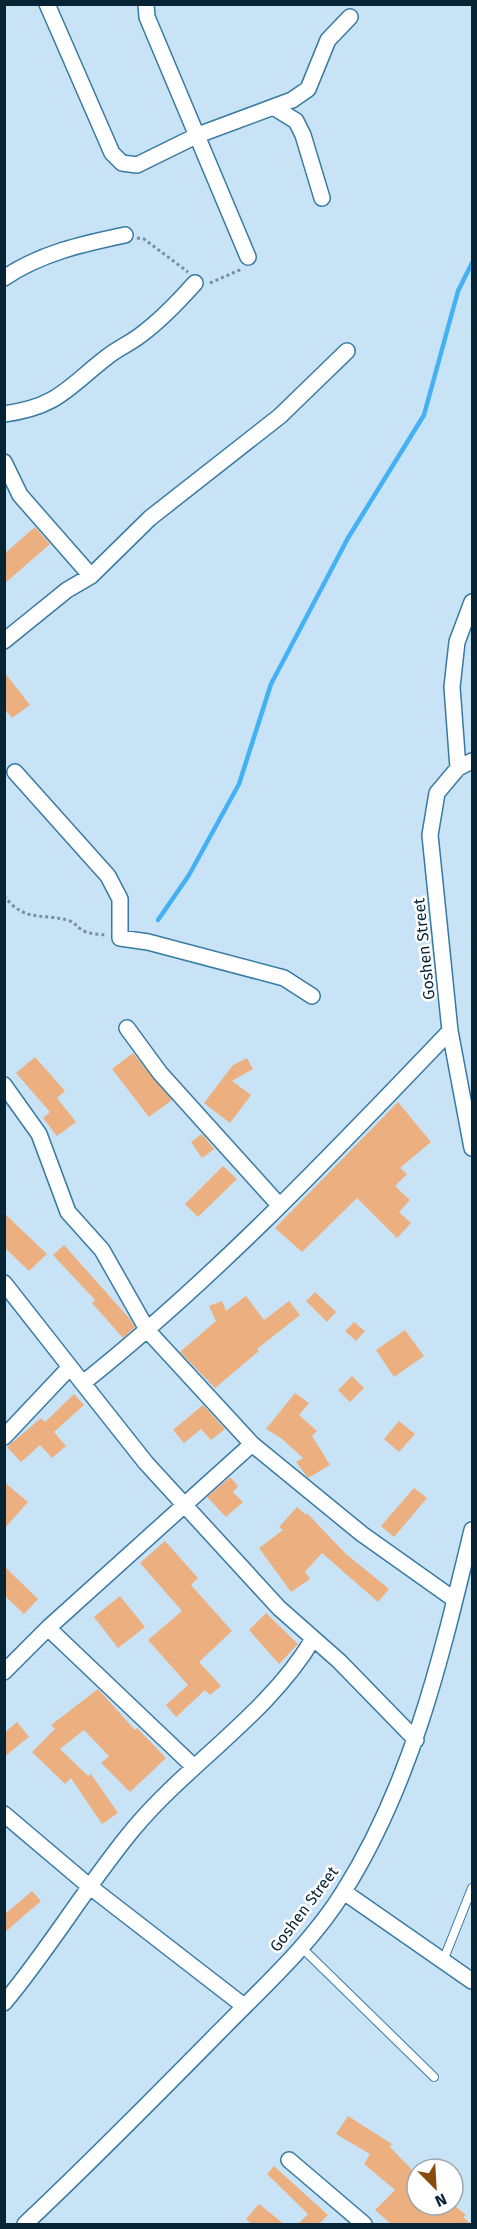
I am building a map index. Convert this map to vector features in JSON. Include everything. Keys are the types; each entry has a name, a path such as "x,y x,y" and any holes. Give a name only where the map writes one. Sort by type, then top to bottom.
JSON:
{"street":[{"path":"47,4 112,153 122,163 137,165 198,135 275,108 308,89 328,40 350,17"},
{"path":"146,4 147,17 248,257"},
{"path":"275,108 296,121 303,135 322,198"},
{"path":"4,278 20,267 53,253 125,236"},
{"path":"4,414 40,407 59,398 107,357 142,334 172,309 195,282"},
{"path":"4,641 67,590 91,576 150,518 280,417 347,351"},
{"path":"4,462 20,495 91,576"},
{"path":"465,764 452,687 457,642 472,602"},
{"name":"Goshen Street","path":"465,764 437,793 430,835 450,1031 472,1148"},
{"path":"15,772 108,876 120,899 120,938 148,942 284,978 312,996"},
{"path":"127,1028 160,1073 279,1205"},
{"path":"83,1383 148,1331 279,1205 450,1031"},
{"path":"4,1085 39,1134 68,1212 102,1250 148,1331 252,1444 370,1540 455,1600"},
{"path":"4,1283 146,1463 279,1608 339,1661 416,1740"},
{"path":"4,1437 70,1367"},
{"path":"4,1672 48,1628 252,1444"},
{"name":"Goshen Street","path":"25,2224 101,2153 301,1947 344,1892 381,1822 416,1740 472,1530"},
{"path":"48,1628 193,1766"},
{"path":"4,2003 34,1967 89,1886 135,1826 193,1766 278,1685 294,1668 313,1639"},
{"path":"4,1814 89,1886 244,2006"},
{"path":"344,1892 472,1981"},
{"path":"289,2160 364,2224"}],"lane":[{"path":"443,1961 472,1888"},
{"path":"301,1947 434,2077"}],"path":[{"path":"125,236 144,239 157,251 186,268 195,282 210,283 243,268 248,257"},
{"path":"4,896 12,906 37,918 62,919 73,922 84,932 120,938"}],"building":[{"path":"35,527 50,544 4,584 4,554"},
{"path":"4,672 30,705 12,718 4,708"},
{"path":"133,1053 172,1100 149,1117 112,1069"},
{"path":"35,1057 65,1091 57,1098 76,1122 57,1136 43,1118 50,1112 16,1073"},
{"path":"247,1058 253,1069 232,1081 251,1095 230,1123 204,1103 233,1065"},
{"path":"398,1102 431,1142 400,1168 407,1174 395,1186 410,1200 399,1212 411,1223 397,1238 357,1198 302,1252 275,1228"},
{"path":"202,1134 214,1149 202,1158 191,1142"},
{"path":"223,1166 237,1179 198,1217 185,1204"},
{"path":"4,1213 47,1254 29,1271 4,1247"},
{"path":"64,1245 135,1327 123,1338 92,1303 95,1300 53,1255"},
{"path":"315,1292 336,1312 327,1322 306,1301"},
{"path":"246,1296 264,1320 289,1301 300,1315 257,1349 259,1351 215,1388 180,1352 216,1321 209,1306 222,1301 226,1311"},
{"path":"354,1322 365,1331 356,1341 345,1331"},
{"path":"405,1330 424,1356 394,1377 376,1350"},
{"path":"352,1376 364,1388 350,1402 338,1390"},
{"path":"295,1393 309,1403 299,1415 317,1431 312,1436 330,1465 308,1478 296,1462 303,1458 281,1438 266,1429"},
{"path":"74,1394 84,1405 54,1432 66,1446 52,1458 40,1445 21,1462 7,1447 41,1418 45,1422"},
{"path":"203,1405 225,1429 211,1440 201,1429 184,1443 173,1430"},
{"path":"399,1421 415,1434 399,1452 384,1439"},
{"path":"230,1477 238,1486 233,1492 243,1502 226,1517 207,1497"},
{"path":"4,1482 28,1502 4,1529"},
{"path":"414,1488 427,1498 394,1537 381,1526"},
{"path":"297,1507 306,1515 307,1513 345,1553 389,1589 378,1602 322,1553 305,1572 310,1579 291,1592 259,1548 283,1530 279,1527"},
{"path":"165,1541 198,1578 191,1585 232,1631 199,1662 221,1686 210,1695 205,1690 176,1717 166,1705 188,1685 148,1640 182,1611 140,1563"},
{"path":"4,1566 38,1599 24,1614 4,1595"},
{"path":"120,1596 145,1627 118,1648 94,1617"},
{"path":"266,1613 298,1644 279,1664 249,1630"},
{"path":"98,1689 135,1730 137,1728 166,1758 130,1792 101,1763 109,1756 84,1730 60,1749 88,1776 91,1774 118,1813 102,1824 71,1778 65,1784 32,1752 55,1729 51,1725"},
{"path":"17,1722 29,1737 4,1757 4,1733"},
{"path":"32,1891 41,1901 4,1933 4,1915"},
{"path":"348,2116 392,2144 390,2147 405,2163 405,2217 463,2217 471,2224 391,2224 375,2210 395,2190 364,2164 370,2154 336,2134"},
{"path":"274,2166 328,2215 319,2224 298,2224 308,2214 267,2174"},
{"path":"259,2204 284,2224 252,2224 246,2219"}],"waterway":[{"path":"158,920 189,875 239,784 271,684 348,538 424,415 458,291 472,263"}]}
